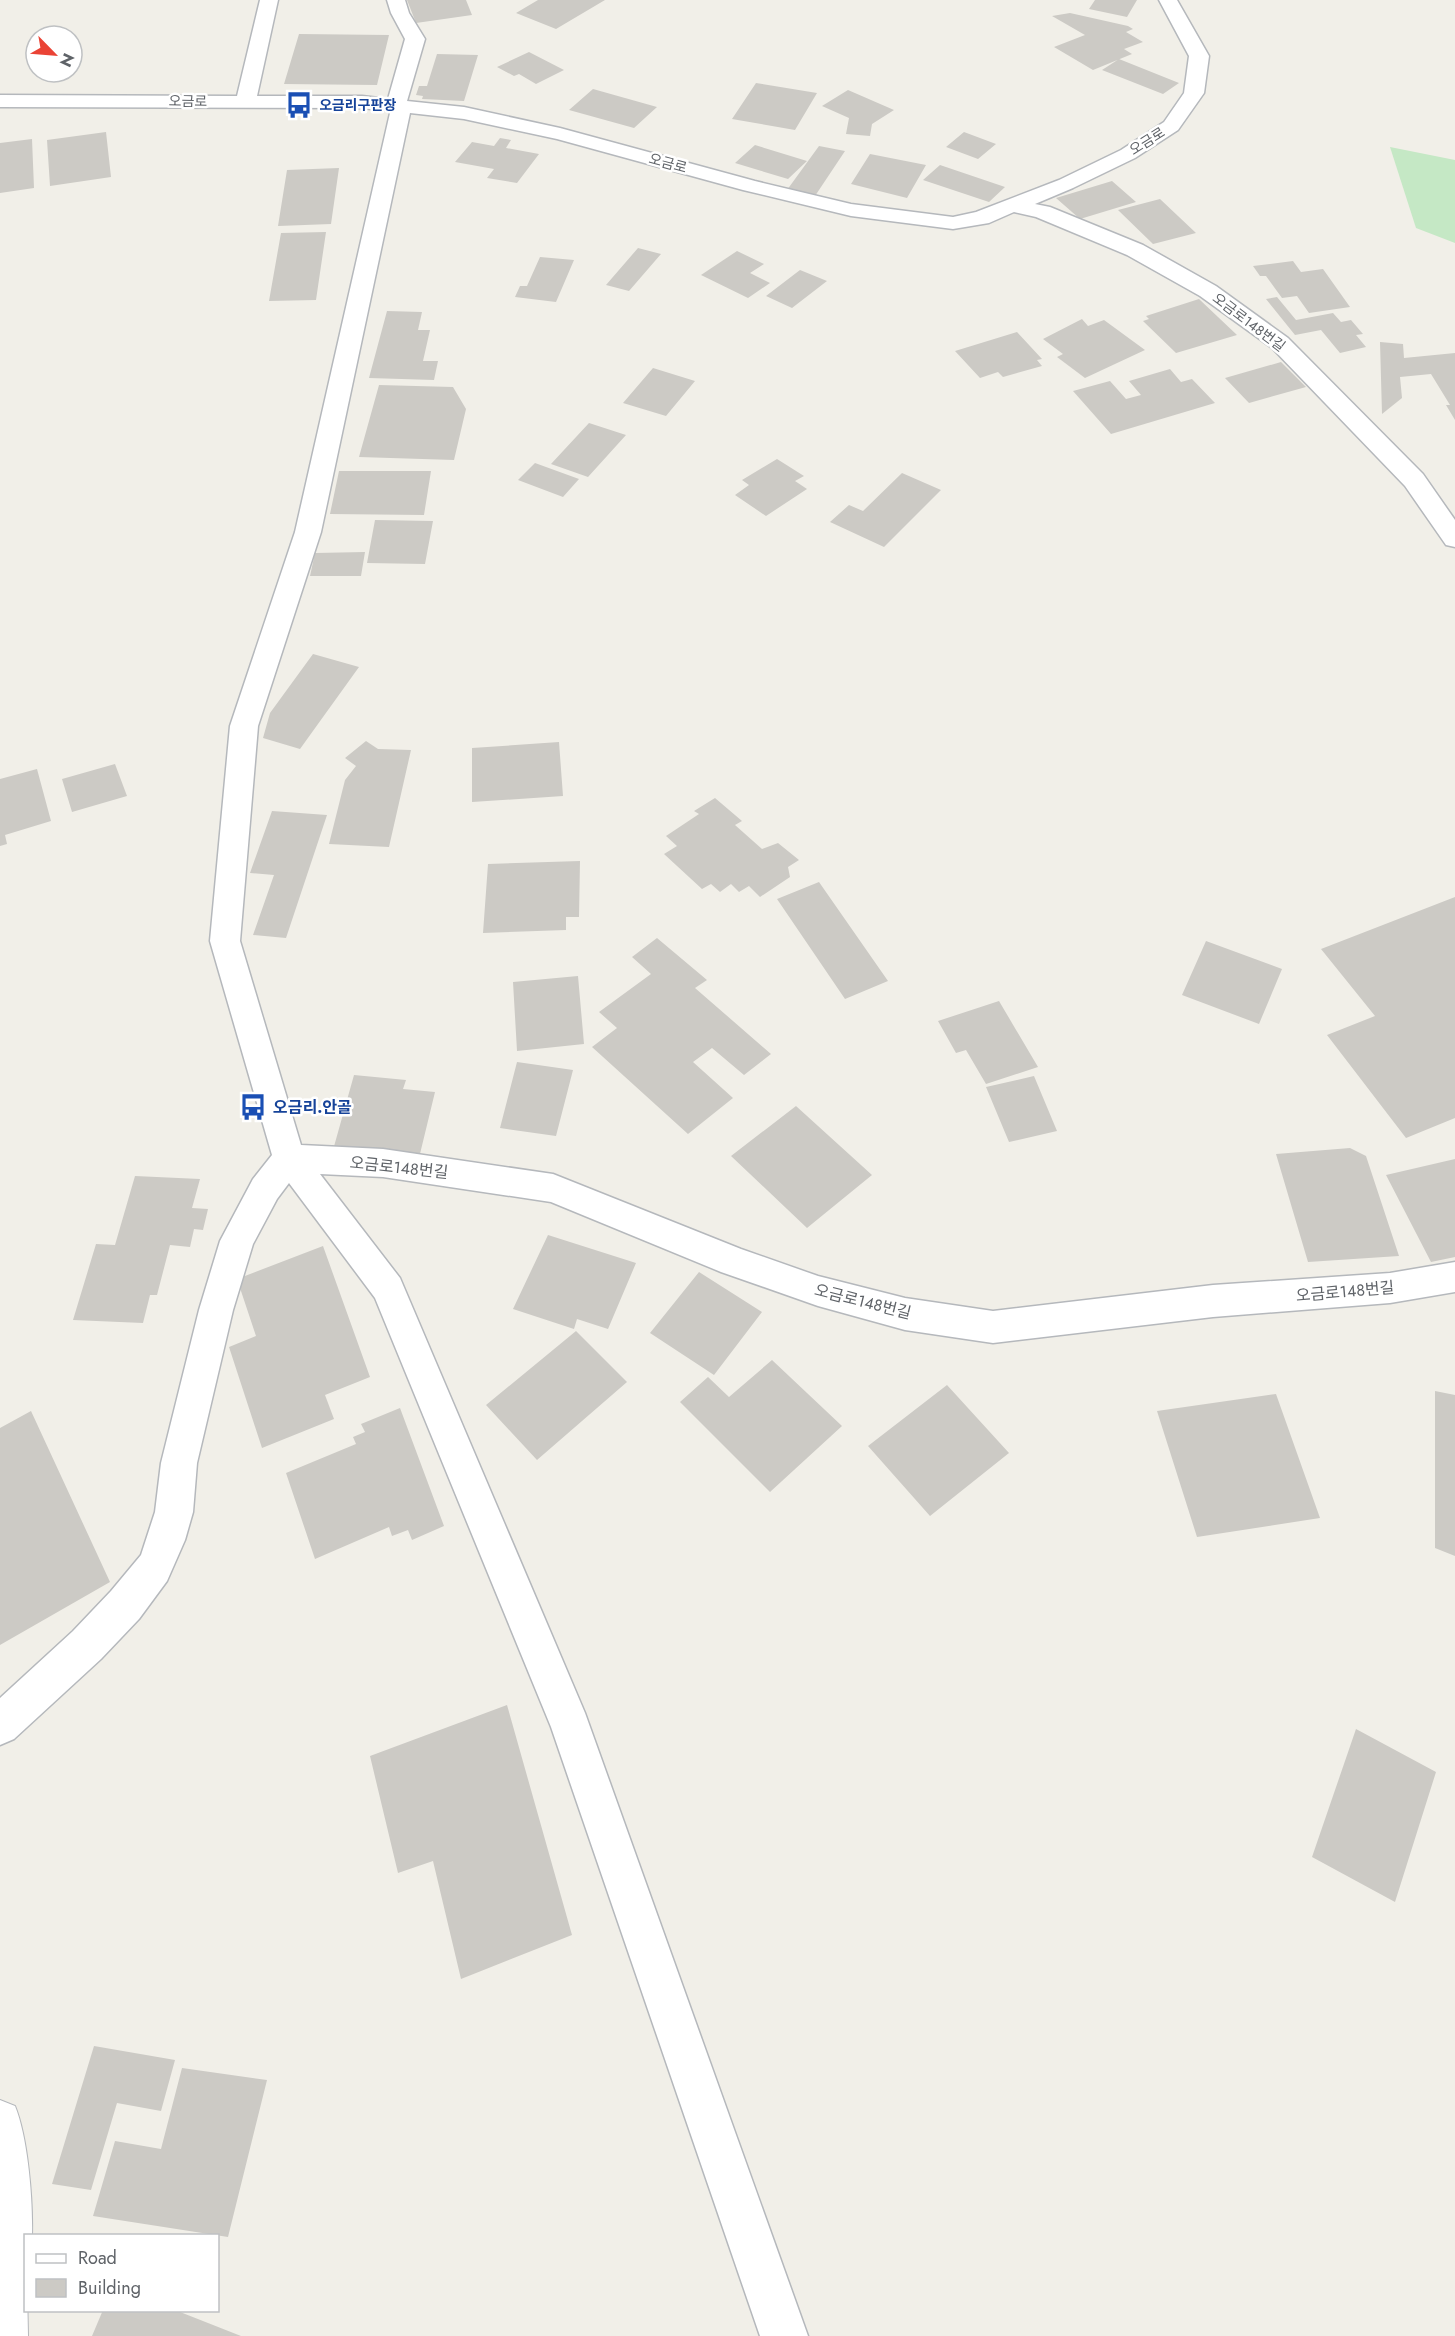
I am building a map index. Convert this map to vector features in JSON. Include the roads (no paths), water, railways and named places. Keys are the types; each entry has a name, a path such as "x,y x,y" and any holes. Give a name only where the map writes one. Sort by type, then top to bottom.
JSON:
{"street":[{"path":"246,102 269,0"},
{"path":"396,0 400,13 415,39 396,105 400,112 308,532 244,726 225,941 289,1158 388,1289 571,1727 783,2336"},
{"name":"오금로","path":"0,101 362,102 464,113 560,134 851,210 953,223 981,218 1066,184 1128,154 1171,126 1194,93 1199,56 1168,0"},
{"name":"오금로148번길","path":"1013,206 1042,212 1135,250 1181,274 1244,315 1280,343 1414,480 1455,539"},
{"path":"0,1725 87,1645 125,1605 154,1568 166,1540 174,1512 179,1463 216,1310 237,1242 265,1189 289,1158"},
{"name":"오금로148번길","path":"289,1158 383,1163 553,1188 732,1261 818,1291 905,1314 993,1327 1213,1301 1390,1288 1455,1277"}],"lane":[{"path":"0,2121 11,2215 5,2336"}],"place":[{"name":"오금리구판장","path":"299,105"},
{"name":"오금리.안골","path":"253,1107"}]}
